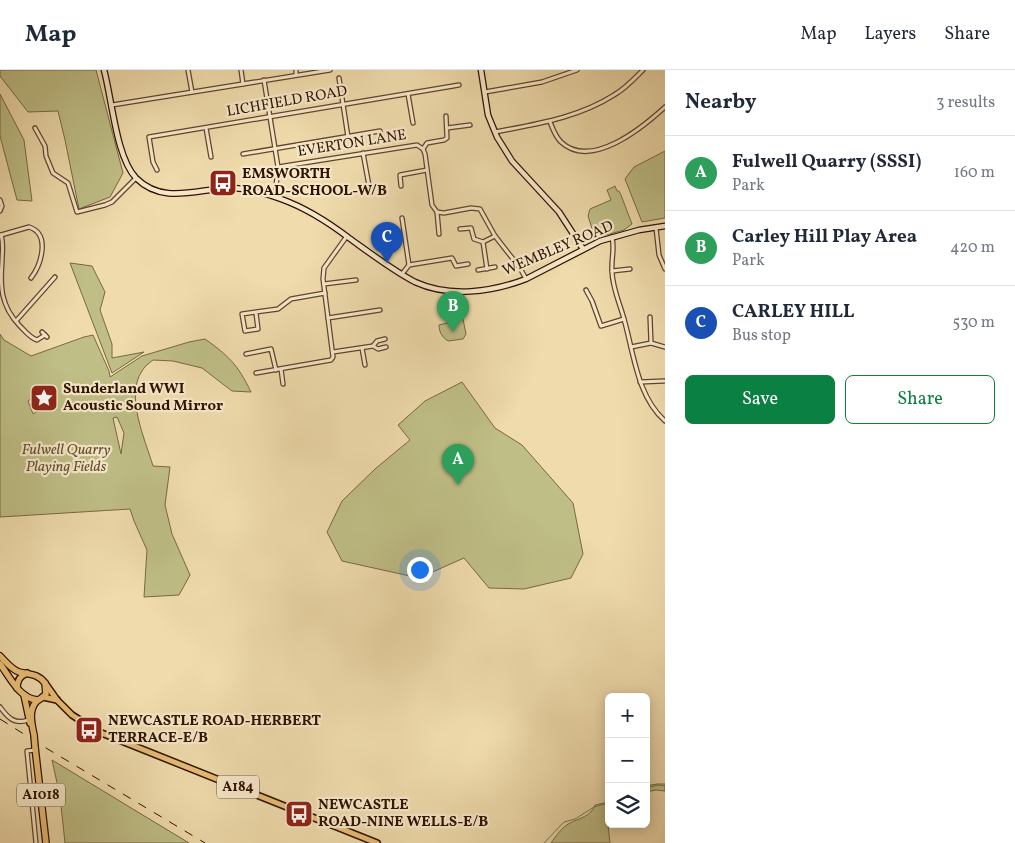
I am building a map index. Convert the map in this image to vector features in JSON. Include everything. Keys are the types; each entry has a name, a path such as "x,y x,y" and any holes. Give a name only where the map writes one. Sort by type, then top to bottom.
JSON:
{"highway":[{"path":"0,656 14,669 37,675 46,683 47,690 40,699 24,695 0,664"},
{"path":"17,688 18,680 27,673"},
{"name":"A1018","path":"24,695 36,748 46,843"},
{"name":"A1018","path":"30,722 31,710 40,699"}],"main road":[{"name":"A184","path":"46,683 57,700 72,715 99,732 377,843"},
{"path":"40,699 57,700"}],"street":[{"path":"35,128 45,146 46,156 53,173 68,183 77,212 112,202 136,178 123,156 104,70"},
{"path":"188,70 192,92"},
{"path":"241,70 243,84"},
{"path":"296,70 296,75"},
{"path":"112,105 330,70"},
{"path":"481,70 488,115 495,132 512,161 559,212 583,249"},
{"path":"485,92 542,82 577,70"},
{"path":"495,132 550,122 593,106 614,96 643,70"},
{"path":"339,78 348,137"},
{"path":"264,80 278,167 275,197"},
{"name":"LICHFIELD ROAD","path":"157,170 153,162 149,137 459,85"},
{"path":"408,94 413,123"},
{"path":"550,122 561,142 572,149 588,152 606,148 624,138 665,107"},
{"path":"423,149 427,143 446,138 446,116"},
{"path":"447,128 470,125"},
{"path":"206,128 211,157"},
{"path":"243,154 380,132"},
{"name":"EVERTON LANE","path":"278,167 417,145 423,149 432,205 437,212 439,234"},
{"path":"363,153 370,191"},
{"path":"401,186 400,175 427,170"},
{"name":"WEMBLEY ROAD","path":"136,178 151,188 164,193 181,194 230,188 275,197 296,204 417,282 438,289 460,291 482,290 526,279 583,249 612,237 665,226"},
{"path":"0,200 2,206 0,211"},
{"path":"437,212 444,213 471,208 480,209 495,236 520,268 526,279"},
{"path":"402,218 409,265"},
{"path":"31,278 40,263 42,250 40,236 34,229 29,227 1,235 3,243 3,299 16,321 34,339 46,336 42,332"},
{"path":"460,228 471,228 474,239 483,242 495,236"},
{"path":"656,228 659,255 665,269"},
{"path":"256,373 330,360 333,357 324,284 324,268 346,236"},
{"path":"612,237 614,248 612,271 640,382 665,421"},
{"path":"483,242 487,268"},
{"path":"402,274 409,265 452,258 456,266 468,264"},
{"path":"478,270 495,267"},
{"path":"612,271 630,269"},
{"path":"16,321 55,277"},
{"path":"324,284 356,280"},
{"path":"586,290 601,326 624,319"},
{"path":"256,313 258,329 245,331 242,314 278,309 292,299 325,293"},
{"path":"328,318 380,310"},
{"path":"650,317 651,343"},
{"path":"373,346 377,341 385,339"},
{"path":"631,347 651,343 665,347"},
{"path":"333,352 373,346 378,349 386,347"},
{"path":"362,348 365,365"},
{"path":"246,354 271,349 276,370"},
{"path":"281,369 283,384"},
{"path":"640,382 664,381"},
{"path":"0,708 13,721 30,722"},
{"path":"36,748 27,752 36,843"}],"green space":[{"path":"0,70 96,70 123,173 110,197 79,209 58,111 28,112 0,76"},
{"path":"0,94 24,140 32,201 17,200 0,136"},
{"path":"665,151 665,218 642,222 625,179 634,167"},
{"path":"615,186 621,195 632,224 624,230 595,238 588,216 590,209 611,200 607,190"},
{"path":"70,263 92,266 105,292 100,310 112,344 112,358 144,352 112,373"},
{"path":"463,319 466,334 463,339 448,341 444,338 440,332 439,325"},
{"name":"Fulwell Quarry Playing Fields","path":"0,334 4,340 31,356 93,335 110,377 142,356 205,339 232,362 251,392 232,391 202,368 173,361 153,360 143,370 137,381 135,393 138,418 153,466 170,467 165,505 172,534 190,575 179,595 144,597 147,550 130,509 0,517","holes":["40,392 49,402 33,414 28,401","117,417 124,433 121,454 113,418"]},
{"path":"462,382 495,428 522,445 573,503 583,554 571,578 524,589 489,588 464,558 419,578 342,561 327,532 342,501 375,469 410,440 398,425 425,401"},
{"path":"52,760 189,843 65,843 60,796"},
{"path":"665,784 665,791 650,791 650,785"},
{"path":"605,803 605,828 608,828 610,843 551,843 567,825 588,815 595,805"}],"waterway":[{"path":"650,787 665,786"},
{"path":"544,843 564,822 575,819 594,807 605,804"}],"railway":[{"path":"0,719 205,843"}],"place":[{"name":"EMSWORTH ROAD-SCHOOL-W/B","path":"223,183"},
{"name":"CARLEY HILL","path":"387,263"},
{"name":"Carley Hill Play Area","path":"453,332"},
{"name":"Sunderland WWI Acoustic Sound Mirror","path":"44,398"},
{"name":"Fulwell Quarry (SSSI)","path":"458,485"},
{"name":"NEWCASTLE ROAD-HERBERT TERRACE-E/B","path":"89,730"},
{"name":"NEWCASTLE ROAD-NINE WELLS-E/B","path":"299,814"}]}
